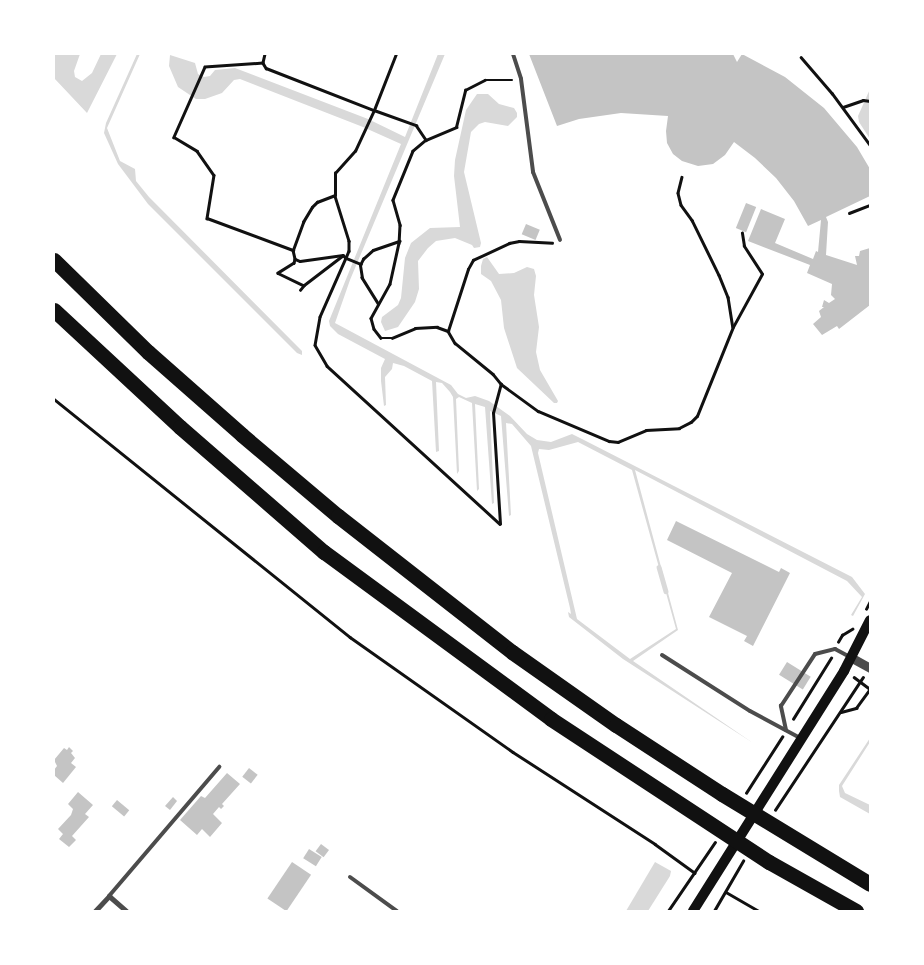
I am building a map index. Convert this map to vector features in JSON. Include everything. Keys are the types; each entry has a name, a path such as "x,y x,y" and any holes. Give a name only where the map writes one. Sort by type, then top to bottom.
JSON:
{"highway":[{"path":"54,260 148,352 338,516 512,652 616,725 722,794 870,884"},
{"path":"54,310 180,427 324,552 552,719 769,862 856,911"}],"main road":[{"path":"693,911 852,658 866,617"}],"street":[{"path":"852,658 870,668"},
{"path":"95,911 109,896 126,911"}],"lane":[{"path":"513,54 521,79 533,172 560,240"},
{"path":"786,730 781,706 816,654 835,649 852,658"},
{"path":"662,655 750,711 800,738"},
{"path":"109,896 220,767"},
{"path":"350,877 398,911"}],"path":[{"path":"265,54 263,63 266,68 416,125 426,140"},
{"path":"396,54 374,110 351,157 335,173 335,195 349,241 349,251 320,317 315,346 327,366 500,524 493,413 501,384"},
{"path":"802,57 843,107 870,145"},
{"path":"263,63 205,67 174,138 197,151 214,175 207,218 293,250"},
{"path":"521,79 485,80 465,90 456,127 426,140 413,151 393,200 400,225 399,241 390,284 371,318 374,329 381,338 392,338 415,328 437,327 448,331 455,342 493,374 501,384 538,411 609,441 618,442 646,430 679,428 697,416 733,327 762,274 744,246 742,232"},
{"path":"843,107 863,100 870,100"},
{"path":"682,177 678,193 681,205 692,220 719,275 728,297 733,327"},
{"path":"304,285 278,274 294,263 293,250 303,222 312,207 317,202 335,195"},
{"path":"848,213 870,205"},
{"path":"448,331 468,269 473,260 509,242 519,240 553,243"},
{"path":"378,304 362,278 360,264 372,250 399,241"},
{"path":"295,259 300,261 343,255"},
{"path":"343,255 360,264"},
{"path":"300,290 343,255"},
{"path":"54,399 350,637 513,752 655,844 695,873"},
{"path":"866,617 870,601"},
{"path":"742,798 830,662 842,635 854,628"},
{"path":"782,800 870,668"},
{"path":"839,713 856,708 870,688"},
{"path":"668,911 719,836"},
{"path":"726,892 759,911"}],"shaded area":[{"path":"54,54 80,54 74,71 75,77 82,81 92,73 101,54 117,54 87,113 54,78"},
{"path":"137,54 140,54 107,128 120,161 135,169 136,181 149,197 302,351 302,355 297,353 148,204 118,164 104,133 106,123"},
{"path":"438,54 445,54 350,280 335,323 451,385 458,394 466,398 475,396 489,401 510,416 527,434 537,440 551,442 572,434 852,577 865,594 853,616 851,615 862,597 847,581 635,470 678,630 633,661 753,743 623,659 569,617 568,612 571,614 570,608 531,446 512,424 506,423 511,515 509,516 501,416 490,411 494,503 492,504 485,407 475,404 479,489 477,491 472,403 459,397 456,399 459,471 457,474 453,397 450,392 442,383 436,382 439,451 436,452 432,381 404,366 393,363 392,369 385,377 386,405 384,406 381,368 385,359 338,334 330,326 329,321 401,144 363,127 240,79 234,80 222,93 205,99 196,99 178,87 169,66 170,55 195,63 198,74 204,77 210,76 215,70 235,68 368,119 405,137","holes":["578,442 632,470 676,629 630,659 577,619 538,453 539,449 549,450"]},
{"path":"870,89 870,139 859,122 858,116"},
{"path":"477,94 488,94 499,104 514,108 517,113 517,117 508,126 485,122 479,124 471,132 464,172 481,243 480,247 474,248 472,245 455,238 436,241 428,248 418,261 419,289 415,302 398,327 385,331 381,322 382,317 398,305 401,298 405,258 411,243 430,228 460,227 454,176 455,160 466,110"},
{"path":"487,257 499,274 514,273 527,267 534,269 536,276 534,295 539,327 536,352 540,370 558,401 557,403 554,403 517,368 504,328 501,300 491,281 481,274 483,259"},
{"path":"870,738 870,742 842,786 845,793 870,805 870,814 840,797 839,785"},
{"path":"655,862 671,871 670,876 648,911 626,911"}],"building":[{"path":"529,54 733,54 737,62 742,54 785,77 824,108 857,147 870,169 870,196 826,217 828,222 826,255 857,265 855,256 859,256 860,251 870,248 870,305 839,329 837,326 822,335 813,324 821,317 819,311 824,307 822,307 824,300 829,303 835,299 831,295 832,284 807,273 810,265 748,241 761,209 785,219 775,243 813,259 816,251 818,252 821,220 808,226 794,201 776,178 755,158 734,142 725,155 713,164 698,166 682,161 673,154 667,143 668,116 621,113 579,119 557,126"},
{"path":"746,203 756,207 746,232 736,228"},
{"path":"526,224 540,230 536,240 522,234"},
{"path":"676,521 779,572 781,568 790,573 753,646 744,641 747,636 709,617 732,573 667,540"},
{"path":"787,662 811,677 803,690 779,675"},
{"path":"69,747 73,751 71,753 75,758 71,763 76,767 63,783 54,775 54,770 57,766 54,760 64,748 67,750"},
{"path":"249,768 258,775 251,783 242,777"},
{"path":"227,773 240,784 222,804 224,806 221,809 219,807 213,814 222,823 210,837 202,829 197,835 180,820 201,796 205,798"},
{"path":"78,792 93,805 85,814 89,817 72,836 76,840 69,847 59,839 63,834 58,829 71,815 73,809 68,804"},
{"path":"173,797 177,801 170,810 165,806"},
{"path":"117,800 129,810 124,816 112,806"},
{"path":"321,844 329,850 324,857 316,851"},
{"path":"309,849 322,857 316,866 303,858"},
{"path":"292,862 311,875 287,911 267,898"}],"waterway":[{"path":"659,567 666,591"}]}
